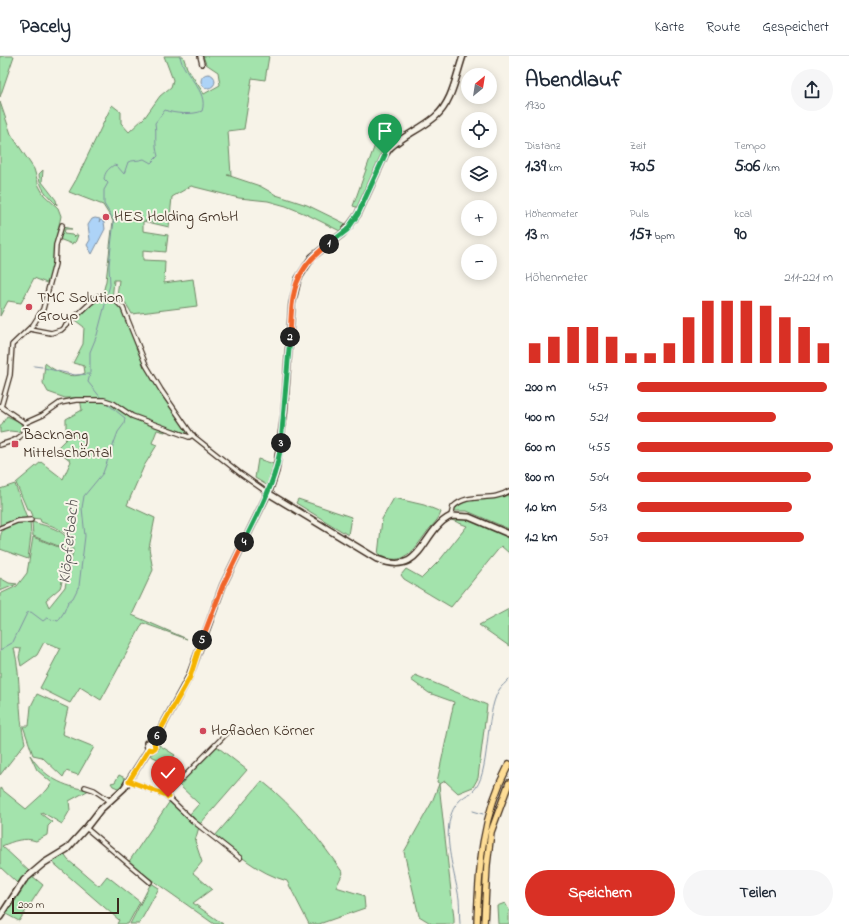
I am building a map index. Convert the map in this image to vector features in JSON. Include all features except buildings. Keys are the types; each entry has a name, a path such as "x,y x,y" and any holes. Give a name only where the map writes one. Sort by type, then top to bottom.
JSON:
{"main road":[{"path":"477,924 484,829 488,814 509,764"},
{"path":"484,842 495,820 509,783"},
{"path":"484,924 489,848 495,820"}],"street":[{"path":"200,56 202,64"},
{"path":"0,917 24,880 44,863 67,849 100,810 129,781 149,749 147,743 154,742 190,677 223,585 268,493 278,464 292,304 298,279 312,257 342,234 358,214 385,155 390,148 433,119 444,108 463,56"},
{"path":"25,423 0,406 10,376 12,346 39,318 55,264 56,245 62,225"},
{"path":"30,329 46,332 57,332 65,327 98,296 105,296 113,299 123,308 137,345 154,377 193,436 240,474 268,493 320,523 377,559 392,564 407,562 416,557 439,526 451,516 453,507 463,500 473,497 498,496 509,491"},
{"path":"25,423 43,415 60,403 67,401 104,400 113,403 132,416 143,421 189,437 193,436"},
{"path":"1,445 18,439 22,435 25,423"},
{"path":"451,516 469,517 509,534"},
{"path":"0,528 17,520 31,520"},
{"path":"166,795 228,733"},
{"path":"129,781 166,795 193,821 240,858"},
{"path":"85,787 94,790 110,801"},
{"path":"86,828 150,882"}],"green space":[{"path":"0,56 14,56 0,97"},
{"path":"164,56 183,56 187,68 204,94 220,85 218,72 206,64 203,56 269,56 265,80 252,78 244,129 228,131 231,175 227,175 260,186 276,195 307,205 348,225 342,232 286,206 268,201 239,198 191,186 172,197 169,227 143,221 143,231 168,235 166,252 143,250 143,260 165,261 164,283 193,279 197,306 132,314 125,302 117,296 119,280 114,280 112,300 123,313 127,321 141,358 164,397 186,428 184,429 189,434 168,427 165,432 157,430 152,443 157,445 144,466 127,505 155,518 149,548 153,570 132,615 187,639 143,623 101,700 80,687 70,703 40,688 61,648 44,642 37,655 21,666 19,657 21,649 14,648 18,672 21,719 25,743 0,775 0,594 17,586 27,573 33,537 71,552 60,588 46,600 49,607 65,587 73,551 70,539 62,531 41,522 40,519 31,518 33,516 30,509 27,509 16,483 41,462 63,479 71,461 56,449 66,439 66,419 82,410 80,398 65,398 48,392 43,383 45,363 64,374 74,376 85,373 84,366 73,363 83,344 84,327 76,321 103,293 106,281 113,221 103,205 69,192 112,105 121,112 121,123 129,132 145,117 160,96 171,87 173,80"},
{"path":"0,102 11,134 34,169 39,186 44,195 58,208 61,216 55,244 54,264 49,284 34,278 21,303 8,301 0,316"},
{"path":"376,142 388,147 359,208 353,206"},
{"path":"43,170 42,182 56,200 57,205 42,188 39,174"},
{"path":"63,227 72,229 65,229 64,234 72,235 74,237 78,235 75,243 73,242 72,244 59,239"},
{"path":"7,416 20,422 22,426 19,432 10,431 0,433 0,427"},
{"path":"258,459 274,464 268,486 255,478"},
{"path":"15,484 27,518 17,519 0,527 0,489"},
{"path":"507,494 509,498 509,529 467,511 453,511 464,500"},
{"path":"394,498 424,505 441,512 437,520 417,546 407,556 395,559 378,555 382,519"},
{"path":"298,499 351,517 348,535 296,503"},
{"path":"465,517 509,536 509,553 501,546 451,607 404,579 401,575 406,569 422,578 439,561 467,526 449,519"},
{"path":"17,522 30,522 31,535 28,559 0,549 0,538 2,531"},
{"path":"32,522 51,527 63,534 70,544 71,551 33,536"},
{"path":"0,578 9,583 17,584 0,591"},
{"path":"509,609 509,646 479,625"},
{"path":"415,675 487,705 478,778 473,787 458,793 445,781 440,784 437,782 454,702 429,693 411,680"},
{"path":"37,694 68,708 62,734 94,747 78,775 66,771 63,777 42,757 33,755 23,726 29,726 31,706"},
{"path":"159,745 175,755 168,764 149,755 156,751"},
{"path":"215,745 247,770 200,824 189,815 199,804 178,784"},
{"path":"30,755 41,769 55,780 80,789 89,790 69,801 70,810 62,824 42,812 41,814 52,822 48,826 47,835 36,841 28,839 19,840 2,846 30,872 20,883 16,882 0,867 0,788 26,809 47,790 52,783 37,770"},
{"path":"119,775 125,778 120,789 113,786 111,783 115,782"},
{"path":"262,781 274,791 306,824 343,873 336,887 362,895 364,897 365,908 319,924 309,924 287,881 277,878 258,868 215,836"},
{"path":"439,784 454,924 432,924 419,916 404,852 432,802"},
{"path":"170,801 199,827 195,841 202,862 193,873 212,889 193,903 223,924 214,924 128,863"},
{"path":"63,853 68,860 99,886 107,876 140,902 128,924 117,924 119,920 50,860"},
{"path":"31,875 43,885 19,921 4,913"},
{"path":"151,883 159,888 139,924 130,924"},
{"path":"505,903 509,910 509,924 498,924 497,906"}],"water":[{"path":"208,74 213,76 215,81 213,86 208,88 203,86 201,81 203,76"},
{"path":"92,219 100,219 99,222 101,220 104,222 105,229 92,254 87,245 90,240 88,225"}],"waterway":[{"name":"Klöpferbach","path":"108,292 110,285 109,265 114,220 104,204 104,190 108,183 104,179 108,169 114,165 117,166 124,174 128,162 144,159 151,163 158,156 155,123 165,110 184,114 202,111 202,96 182,63 180,56"},
{"name":"Klöpferbach","path":"101,398 88,382 90,374 90,352 97,335 106,301"},
{"path":"34,366 42,367"},
{"path":"44,368 75,375 89,374"},
{"name":"Klöpferbach","path":"13,642 27,613 31,612 43,621 47,618 58,621 68,602 73,598 79,586 85,536 82,508 84,496 103,473 118,432 124,424 125,418 105,402"},
{"name":"Klöpferbach","path":"0,650 12,643"},
{"path":"473,791 479,783 483,772 494,701 500,689 509,679"},
{"path":"460,924 459,899 448,841 449,826 452,813 459,801 471,793"},
{"path":"473,811 483,814"}],"place":[{"name":"HES Holding GmbH","path":"106,217"},
{"name":"TMC Solution Group","path":"29,307"},
{"name":"Backnang Mittelschöntal","path":"15,444"},
{"name":"Hofladen Körner","path":"203,731"}],"route":[{"path":"168,797 143,785 129,781 149,749 152,750 155,748 154,742 190,677 200,644 223,585 271,488 278,464 280,450 292,304 298,279 306,263 315,253 347,230 365,201 385,155"}]}
